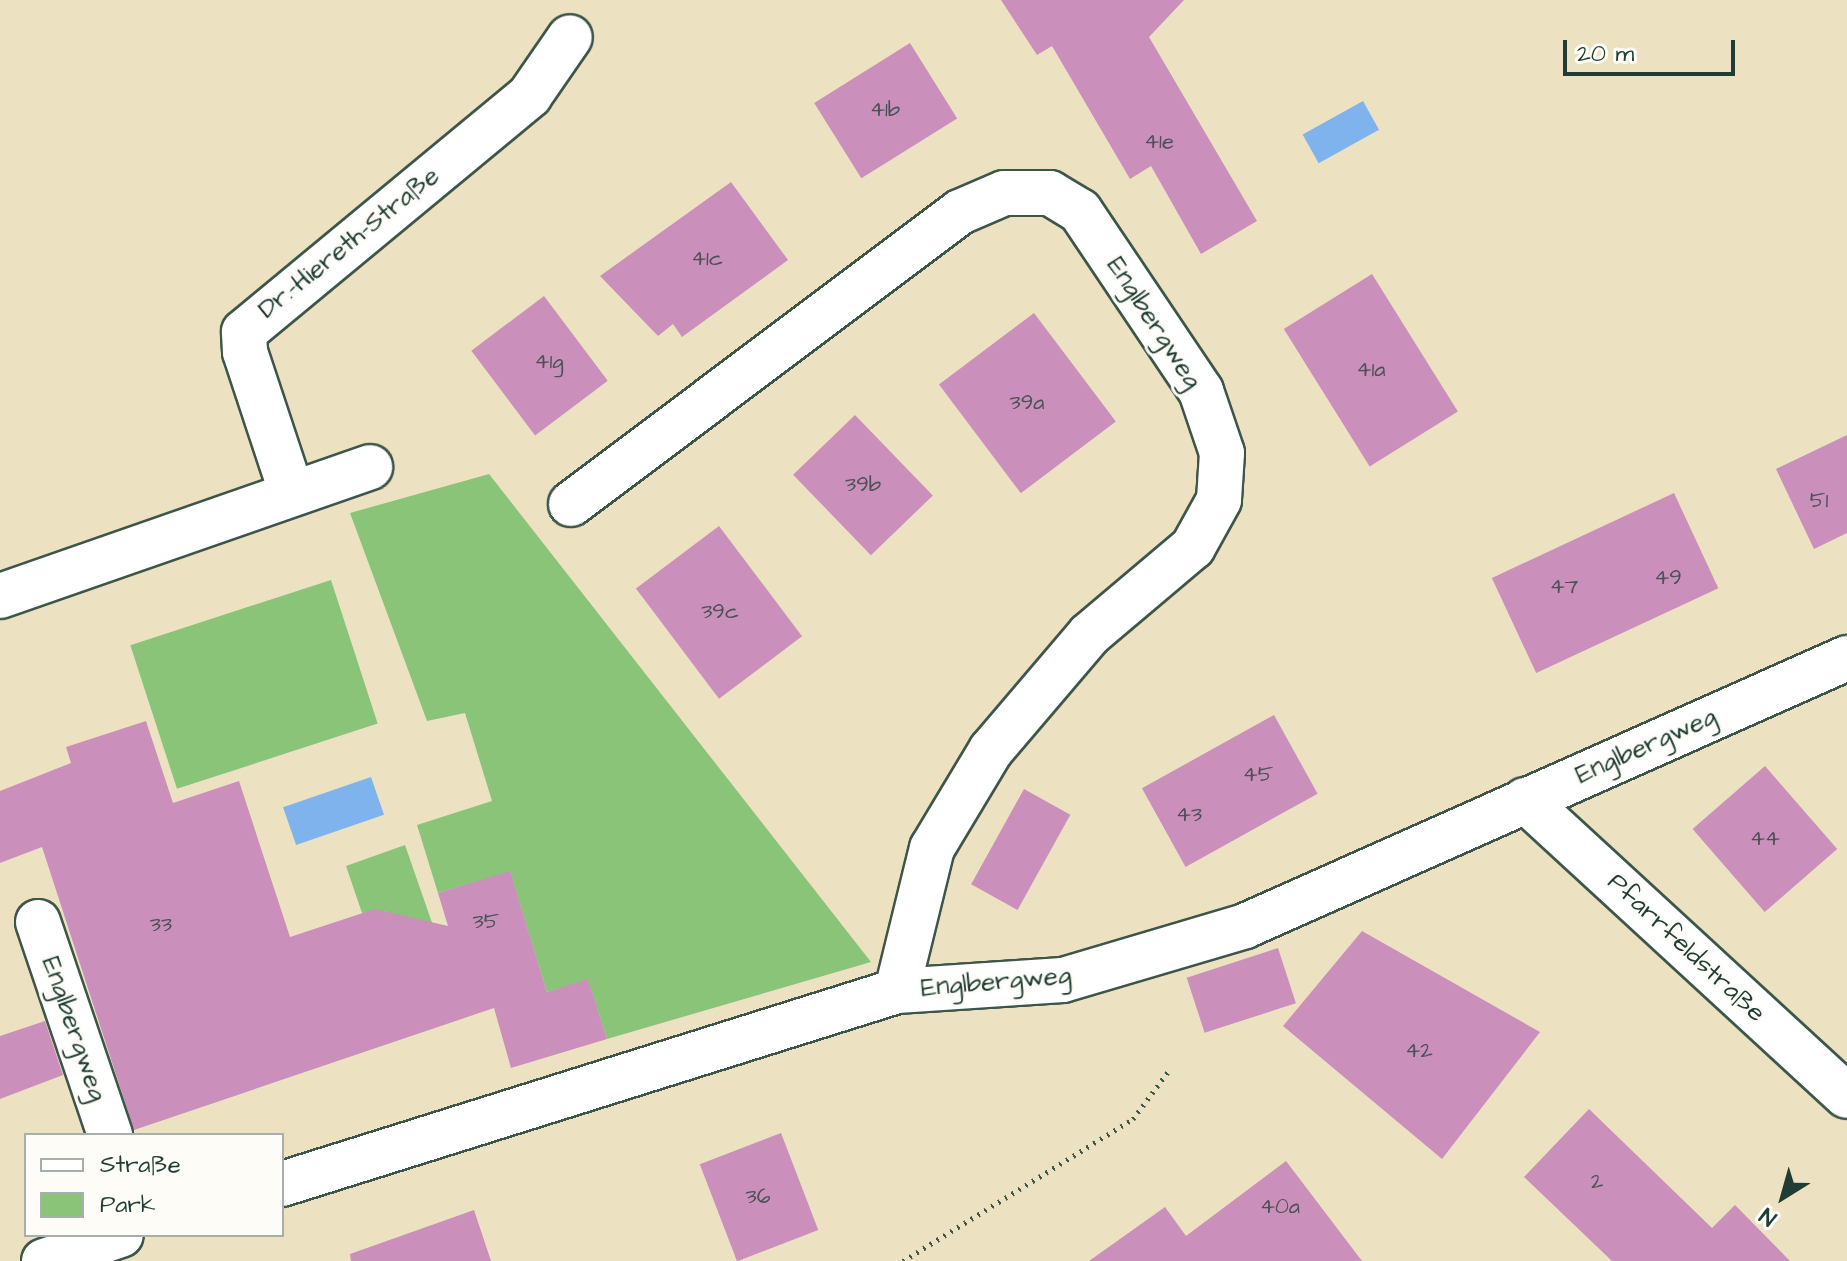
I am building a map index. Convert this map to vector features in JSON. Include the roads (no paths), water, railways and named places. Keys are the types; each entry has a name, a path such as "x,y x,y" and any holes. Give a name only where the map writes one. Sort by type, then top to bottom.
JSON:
{"street":[{"name":"Dr.-Hiereth-Straße","path":"291,491 245,352 244,332 530,95 570,37"},
{"name":"Englbergweg","path":"571,504 960,212 1004,193 1050,193 1080,211 1193,378 1222,453 1219,500 1193,547 1089,635 991,750 932,848 897,991"},
{"path":"0,596 291,491 370,467"},
{"name":"Englbergweg","path":"284,1183 897,991 1063,980 1245,926 1847,658"},
{"name":"Pfarrfeldstraße","path":"1525,800 1847,1096"},
{"name":"Englbergweg","path":"38,922 109,1133"},
{"path":"44,1261 115,1237"}],"water":[{"path":"1363,101 1379,130 1319,163 1303,134"},
{"path":"371,777 384,815 296,845 283,807"}]}
